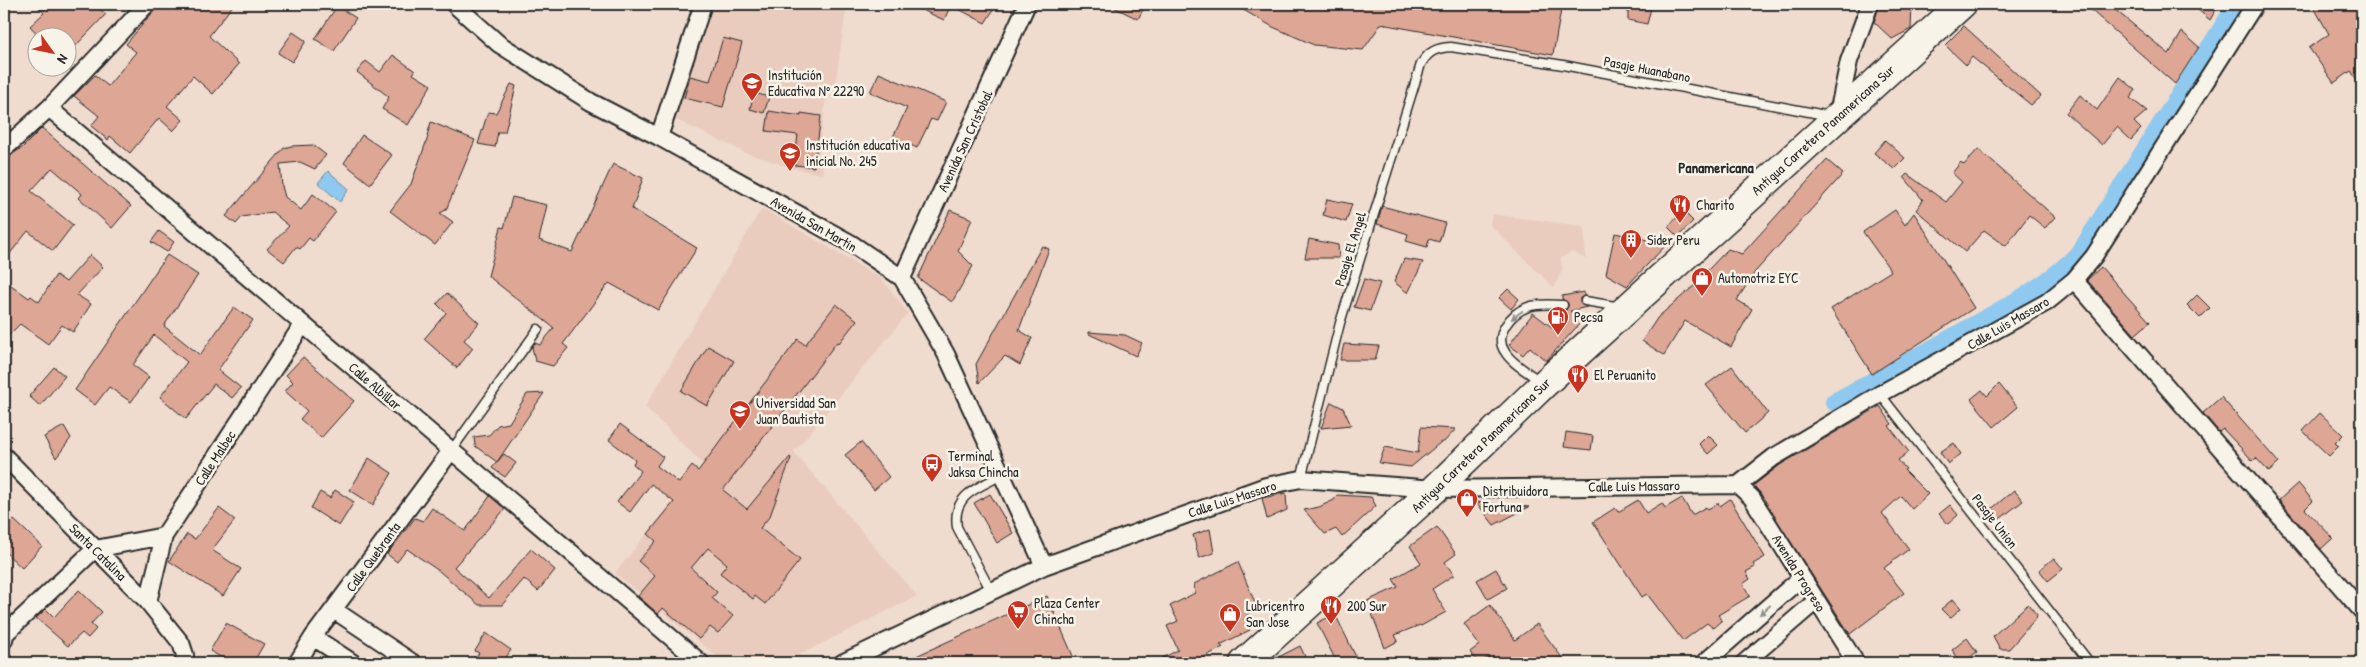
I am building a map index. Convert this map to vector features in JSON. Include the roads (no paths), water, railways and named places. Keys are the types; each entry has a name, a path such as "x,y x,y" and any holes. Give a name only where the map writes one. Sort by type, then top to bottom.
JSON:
{"highway":[{"name":"Antigua Carretera Panamericana Sur","path":"1244,663 1435,489 1544,384 1962,4"}],"street":[{"path":"4,149 49,108 147,4"},
{"name":"Avenida San Martin","path":"454,4 499,44 591,102 659,137 852,244 902,278 946,354 1044,566"},
{"path":"659,137 703,4"},
{"name":"Avenida San Cristobal","path":"902,278 1027,4"},
{"path":"1837,118 1849,61 1870,4"},
{"name":"Calle Luis Massaro","path":"842,663 1044,566 1266,486 1301,479 1435,489 1738,485 1774,457 1880,394 2047,302 2074,280 2094,256 2255,4"},
{"name":"Calle Albillar","path":"49,108 450,452 701,663"},
{"path":"2074,280 2362,611"},
{"name":"Calle Malbec","path":"148,602 164,536 303,324"},
{"name":"Calle Quebranta","path":"297,663 313,637 450,452"},
{"name":"Santa Catalina","path":"4,456 148,602 180,643 184,659"},
{"name":"Avenida Progreso","path":"1738,485 1752,498 1856,663"},
{"path":"4,640 5,634 95,549 164,536"},
{"path":"1704,663 1802,578"},
{"path":"1744,663 1816,601"},
{"path":"334,610 413,663"},
{"path":"313,637 353,663"}],"lane":[{"name":"Pasaje Huanabano","path":"1451,47 1563,65 1837,118"},
{"name":"Pasaje El Angel","path":"1301,479 1340,323 1421,64 1427,53 1438,48 1451,47"},
{"path":"1586,301 1628,309"},
{"path":"1544,384 1506,354 1501,346 1501,335 1511,319 1528,307 1564,305"},
{"path":"450,452 538,329"},
{"name":"Pasaje Union","path":"1880,394 2090,663"},
{"path":"991,591 957,527 955,516 958,504 965,496 1002,475"}],"water":[{"path":"328,171 349,189 340,202 318,183"}],"waterway":[{"path":"1834,402 2014,302 2055,275 2068,264 2080,252 2237,4"}],"place":[{"name":"Institución Educativa Nº 22290","path":"752,102"},
{"name":"Institución educativa inicial No. 245","path":"790,172"},
{"name":"Charito","path":"1680,224"},
{"name":"Sider Peru","path":"1631,259"},
{"name":"Automotriz EYC","path":"1702,297"},
{"name":"Pecsa","path":"1558,336"},
{"name":"El Peruanito","path":"1578,394"},
{"name":"Universidad San Juan Bautista","path":"740,430"},
{"name":"Terminal Jaksa Chincha","path":"932,483"},
{"name":"Distribuidora Fortuna","path":"1467,518"},
{"name":"200 Sur","path":"1331,625"},
{"name":"Plaza Center Chincha","path":"1018,630"},
{"name":"Lubricentro San Jose","path":"1230,633"}],"district":[{"name":"Panamericana","path":"1716,168"}]}
